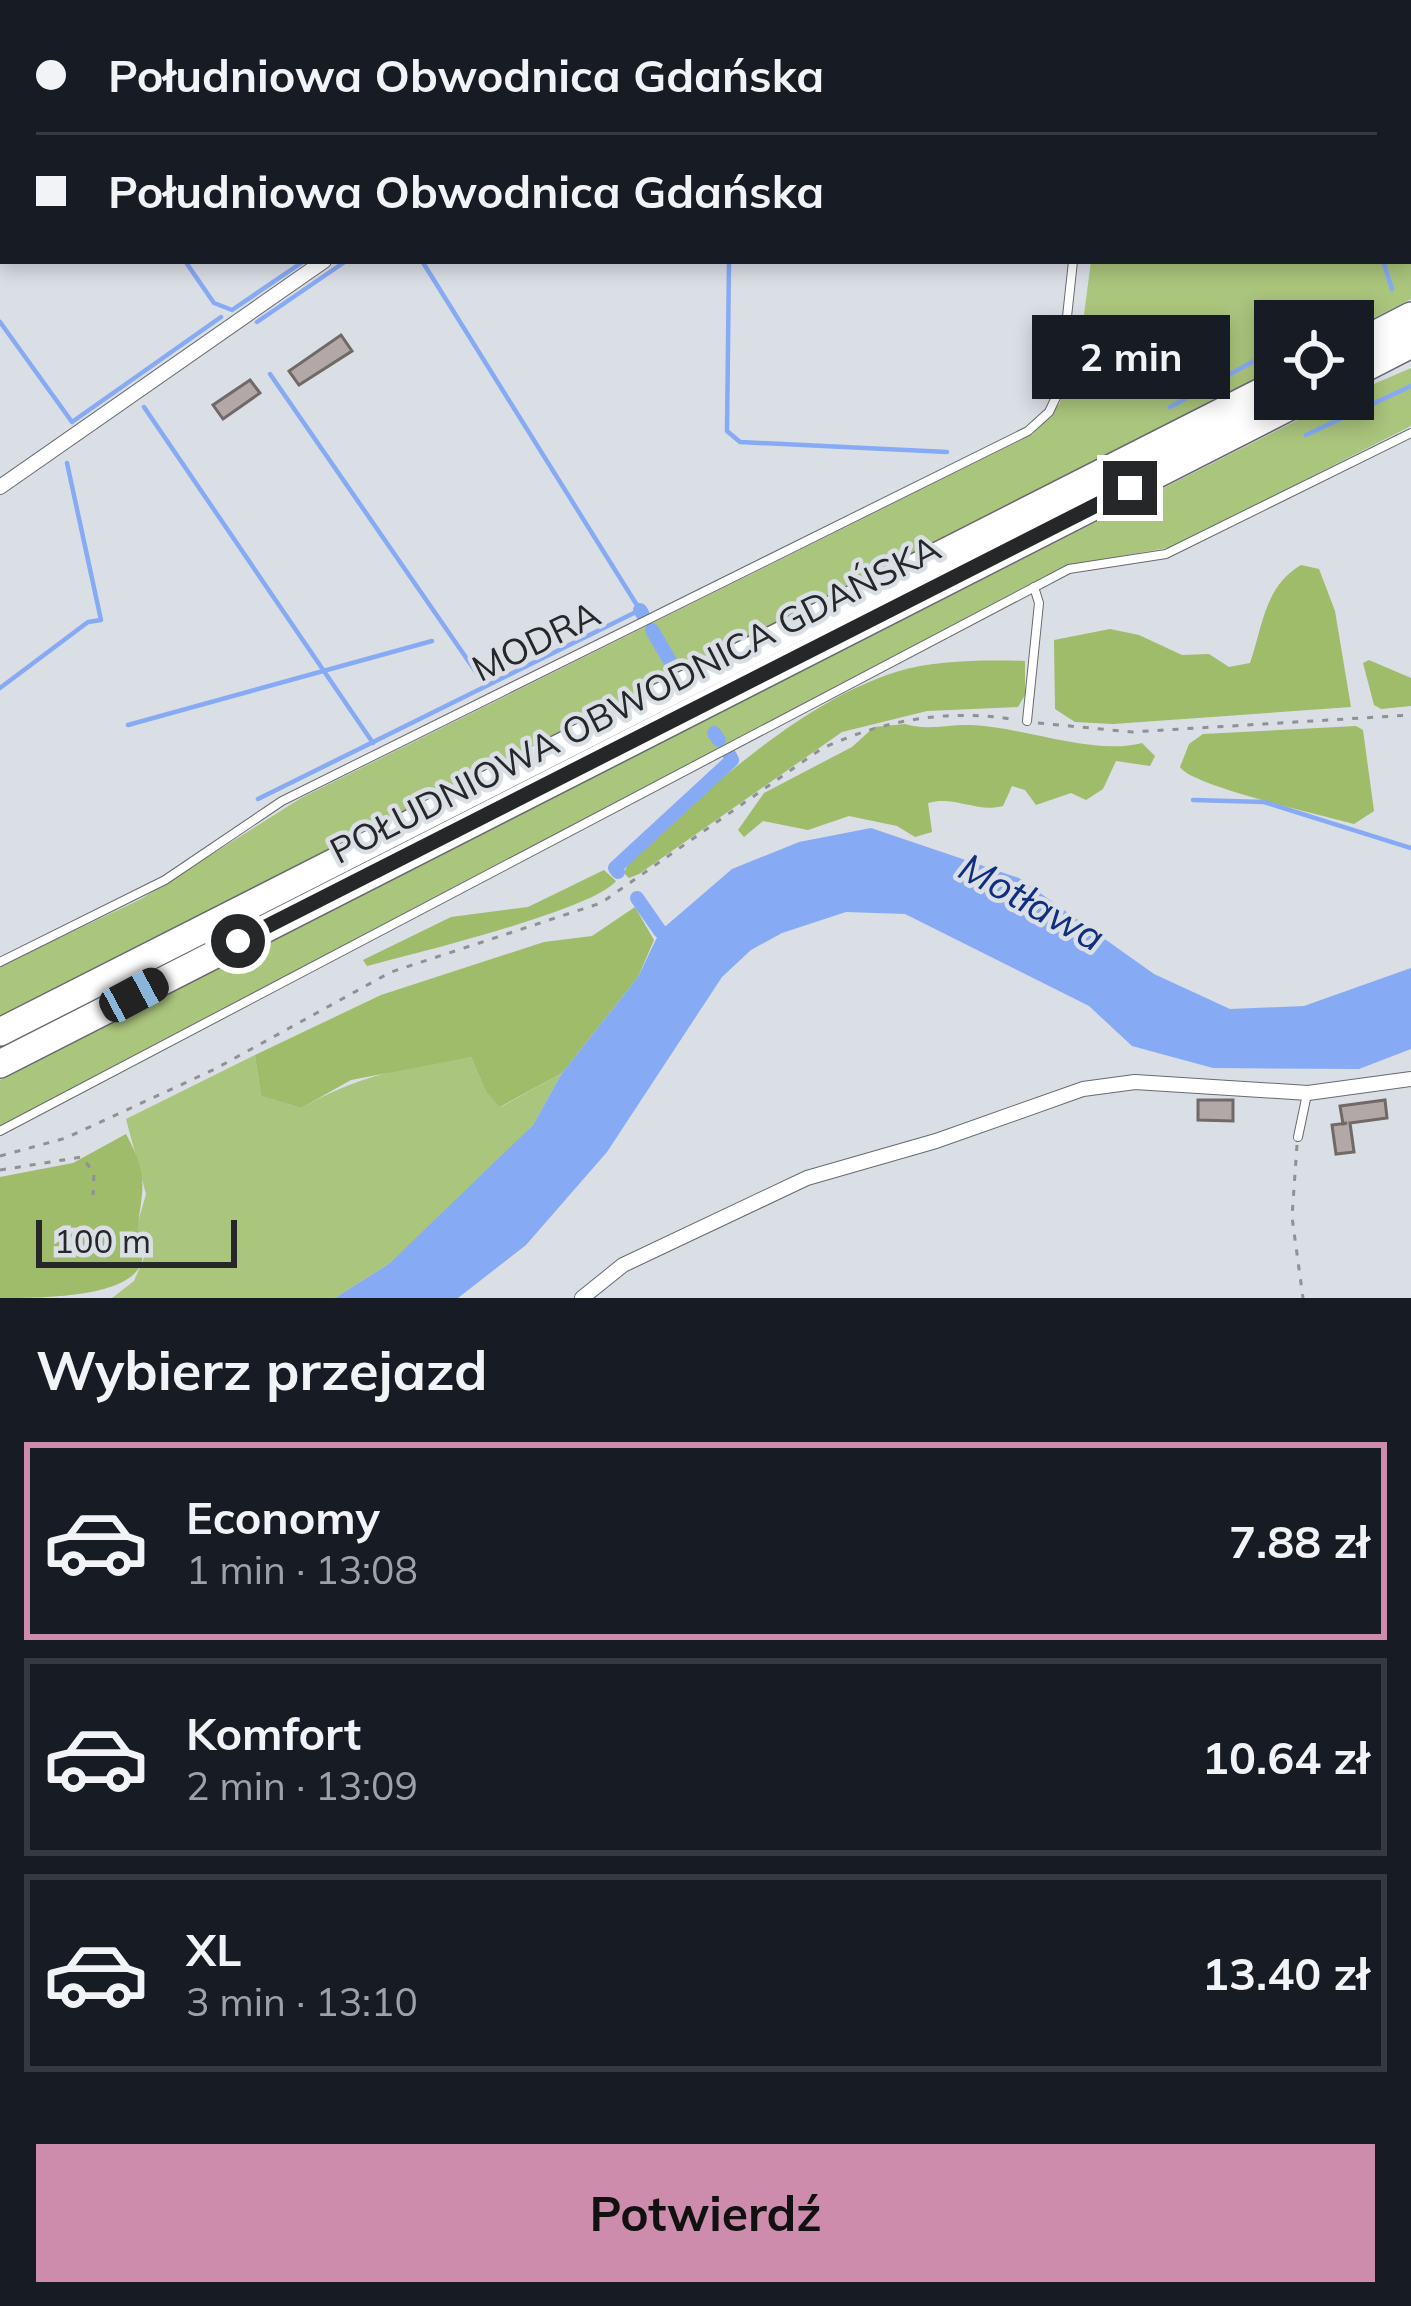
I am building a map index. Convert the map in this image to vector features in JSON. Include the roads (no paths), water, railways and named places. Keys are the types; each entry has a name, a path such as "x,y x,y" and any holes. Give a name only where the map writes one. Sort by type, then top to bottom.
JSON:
{"highway":[{"path":"1374,335 1411,316"},
{"path":"1374,363 1411,344"},
{"path":"1374,378 1411,362"},
{"name":"POŁUDNIOWA OBWODNICA GDAŃSKA","path":"0,1032 334,878 1254,417"},
{"name":"POŁUDNIOWA OBWODNICA GDAŃSKA","path":"0,1064 334,878"}],"street":[{"path":"0,487 320,264"},
{"path":"582,1298 623,1264 807,1178 936,1142 1066,1094 1135,1082 1308,1093 1411,1079"}],"lane":[{"name":"MODRA","path":"0,962 165,880 282,801 1028,431 1049,412 1058,391 1073,264"},
{"path":"0,1131 1069,569 1166,554 1411,433"},
{"path":"1027,721 1039,603 1034,587"},
{"path":"442,822 512,788"},
{"path":"334,878 406,840"},
{"path":"1298,1137 1308,1093"}],"water":[{"name":"Motława","path":"871,828 1019,878 1154,974 1230,1009 1304,1006 1411,968 1411,1049 1359,1069 1213,1068 1132,1046 1089,1006 905,914 846,912 782,933 751,950 722,977 607,1152 526,1245 458,1298 335,1298 390,1263 533,1125 562,1073 638,977 660,931 732,869 799,842"}],"waterway":[{"path":"187,264 214,303 232,310 300,264"},
{"path":"257,322 342,264"},
{"path":"258,799 640,610 424,264"},
{"path":"729,264 727,431 740,442 947,452"},
{"path":"1384,264 1392,289"},
{"path":"0,322 72,422 221,317"},
{"path":"1170,407 1254,361"},
{"path":"270,374 485,685"},
{"path":"1306,435 1411,386"},
{"path":"144,407 373,743"},
{"path":"0,688 88,622 101,620 67,463"},
{"path":"652,630 670,661"},
{"path":"128,725 432,641"},
{"path":"714,733 719,740"},
{"path":"618,872 615,868 732,760 730,756"},
{"path":"1193,800 1264,802 1411,848"},
{"path":"637,898 660,931"}]}
